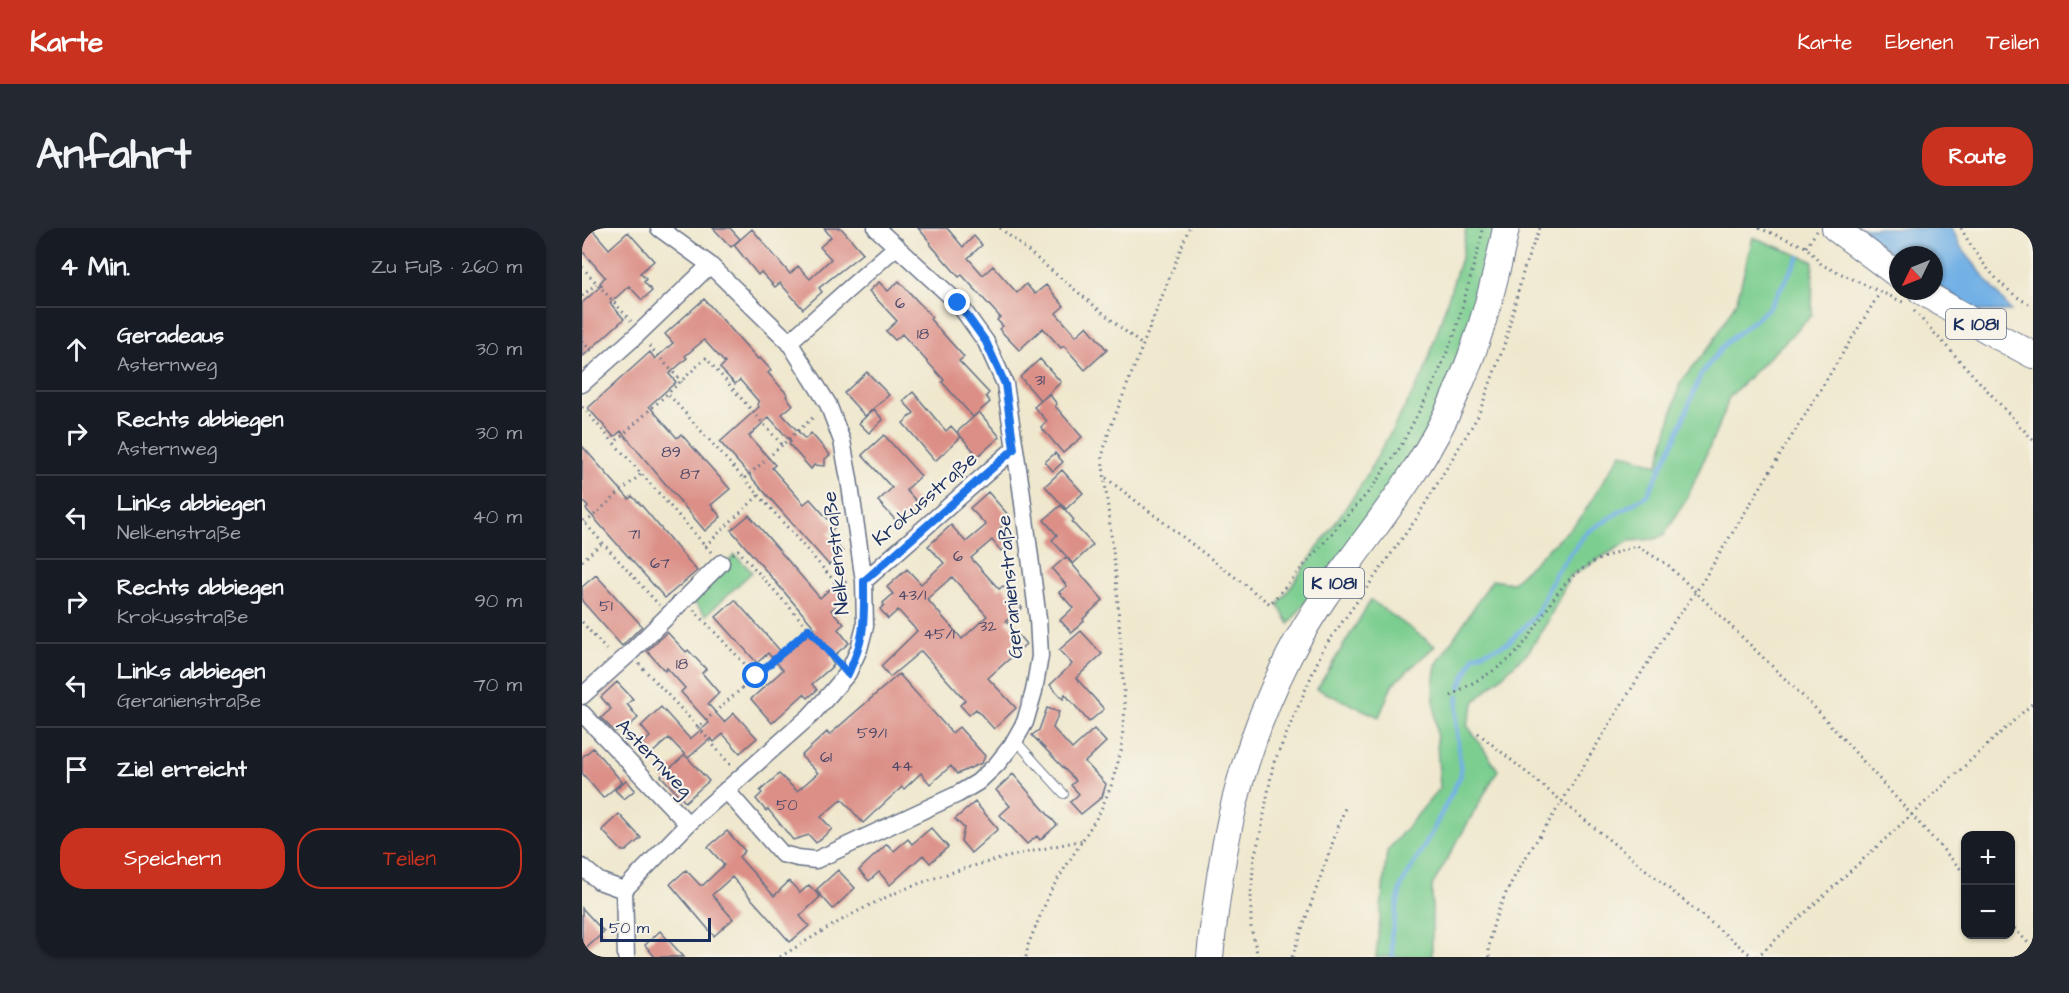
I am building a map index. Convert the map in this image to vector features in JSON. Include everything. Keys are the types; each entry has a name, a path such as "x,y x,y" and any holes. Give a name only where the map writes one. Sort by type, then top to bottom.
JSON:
{"main road":[{"name":"K 1081","path":"1210,957 1220,869 1230,817 1245,762 1263,713 1290,656 1314,613 1411,477 1444,421 1470,365 1482,329 1497,274 1506,228"},
{"path":"1844,236 1889,283"},
{"name":"K 1081","path":"1936,300 2001,339 2033,355"}],"street":[{"name":"Nelkenstraße","path":"624,890 688,824 810,716 848,674 859,650 865,626 864,581 842,441 828,404 789,342 710,265 659,228"},
{"name":"Geranienstraße","path":"726,790 782,854 816,860 958,794 978,782 997,764 1015,740 1025,722 1034,691 1040,656 1038,619 1005,384 986,342 958,303 876,228"},
{"path":"789,342 897,246"},
{"path":"582,384 710,265"},
{"name":"Krokusstraße","path":"864,581 1014,449"},
{"path":"582,696 669,616 721,564"},
{"name":"Asternweg","path":"584,722 611,742 688,824"},
{"path":"582,867 599,881 624,890 626,957"}],"lane":[{"path":"1015,740 1064,794"}],"path":[{"path":"1000,228 1142,346"},
{"path":"1026,957 1028,945 1051,890 1099,814 1111,786 1120,751 1125,708 1116,576 1102,457 1108,431 1189,228"},
{"path":"1104,477 1270,604 1371,489 1401,446 1435,381 1455,333 1482,228"},
{"path":"1258,957 1251,927 1251,894 1254,857 1273,765 1323,649 1416,519 1478,416 1504,346 1525,265 1540,228"},
{"path":"1489,957 1488,948 1499,911 1520,866 1628,693 1696,592 1889,283 1822,266 1806,247 1759,228"},
{"path":"1806,247 1819,228"},
{"path":"1961,228 1971,248 1995,278 2033,306"},
{"path":"582,267 682,382"},
{"path":"582,296 597,283"},
{"path":"1901,300 1920,316 2033,440"},
{"path":"614,443 706,358 782,445"},
{"path":"669,394 836,583 864,581"},
{"path":"744,479 828,404"},
{"path":"582,407 721,564 738,550 848,674"},
{"path":"641,474 584,522 669,616"},
{"path":"705,546 759,495"},
{"path":"582,561 603,543"},
{"path":"1451,696 1515,654 1565,584 1586,567 1614,552 1636,546 1668,565 1815,708 1961,871"},
{"path":"684,600 756,676"},
{"path":"582,622 698,727 740,777"},
{"path":"698,727 809,629"},
{"path":"1478,733 1755,957 2033,703"},
{"path":"1292,957 1345,808"},
{"path":"780,957 837,922 917,884 1005,857 1084,840"},
{"path":"2015,929 2033,948"}],"green space":[{"path":"1466,228 1494,228 1469,328 1449,386 1434,418 1397,479 1289,624 1278,605 1360,487 1424,373 1462,255"},
{"path":"1753,237 1813,261 1812,315 1729,397 1688,496 1665,534 1655,539 1629,541 1570,576 1548,621 1529,651 1475,701 1467,725 1498,770 1432,886 1432,957 1376,957 1387,851 1440,788 1433,685 1436,665 1492,580 1512,583 1580,519 1621,453 1658,465 1680,383 1713,342 1737,300"},
{"path":"735,555 752,572 706,615 690,598"},
{"path":"1371,600 1435,646 1392,685 1379,717 1317,689"}],"water":[{"path":"1859,228 1952,228 1960,246 2011,311 1978,311 1943,289 1943,246 1889,246 1889,252"}],"building":[{"path":"582,228 591,228 609,249 628,232 654,261 640,273 652,291 642,300 629,286 610,303 624,319 582,357 582,303 602,285 600,283 605,277 582,251"},
{"path":"713,228 730,228 740,239 731,247"},
{"path":"824,228 841,228 863,253 819,288 822,292 803,309 780,283 775,287 761,272 758,275 734,245 752,229 790,274 798,266 810,279 831,259 820,247 831,237"},
{"path":"918,228 947,228 963,247 974,236 982,245 968,258 983,275 993,266 1017,293 1026,284 1035,294 1046,285 1064,306 1056,313 1076,336 1087,326 1107,350 1085,370 1064,346 1061,348 1043,328 1019,350 999,329 1003,326 997,320 1000,317 962,275 959,277"},
{"path":"899,281 964,357 959,361 989,393 986,396 990,402 973,417 942,382 944,380 902,334 895,340 886,331 897,321 869,291 879,282 888,291"},
{"path":"704,299 758,359 760,358 771,370 768,373 788,395 786,396 793,405 782,414 805,439 811,433 830,455 825,459 825,466 814,465 811,469 769,417 749,436 775,465 772,468 804,504 810,499 835,527 828,534 843,552 829,565 720,442 759,407 757,404 759,402 740,380 735,384 720,368 725,363 704,340 669,374 676,382 649,406 677,438 681,434 730,489 711,505 721,517 705,531 621,431 614,437 588,408 650,352 655,359 673,343 665,334"},
{"path":"1040,359 1061,382 1041,401 1020,377"},
{"path":"867,372 889,395 865,416 844,393"},
{"path":"913,392 946,431 951,426 961,437 935,461 903,423 914,413 903,401"},
{"path":"1049,394 1057,404 1055,406 1082,437 1063,453 1041,427 1047,421 1034,407"},
{"path":"874,409 883,420 869,433 859,423"},
{"path":"979,412 1000,437 978,456 957,432"},
{"path":"884,435 921,476 906,490 921,506 900,525 878,501 892,488 862,455"},
{"path":"582,446 629,499 632,496 642,506 697,571 665,598 586,509 588,507 582,500"},
{"path":"1055,453 1063,462 1053,471 1045,462"},
{"path":"1062,470 1083,493 1066,509 1045,486"},
{"path":"988,492 1011,518 999,529 1011,542 1001,551 992,540 971,558 999,589 1003,586 1022,608 1006,621 1026,644 988,678 1016,708 994,729 976,709 969,715 960,705 965,700 921,651 890,677 881,666 917,631 898,610 888,619 880,609 893,594 887,587 907,569 921,584 944,563 928,546 951,525 966,542 986,525 970,508","holes":["952,577 987,616 962,639 927,599"]},
{"path":"1061,505 1074,520 1072,522 1093,545 1073,564 1052,540 1057,535 1044,520"},
{"path":"749,515 820,598 832,587 843,599 831,610 844,624 838,629 849,643 830,659 834,665 812,684 817,690 808,698 804,694 772,723 751,699 783,670 768,653 757,663 716,617 735,600 784,655 815,628 731,530"},
{"path":"1066,557 1103,600 1072,633 1060,620 1073,608 1059,592 1067,586 1052,569"},
{"path":"596,575 642,626 622,646 582,601 582,587"},
{"path":"1081,631 1102,654 1076,678 1104,709 1089,722 1065,694 1063,699 1050,685 1072,664 1059,650"},
{"path":"667,632 706,669 702,673 719,693 708,704 724,722 734,713 757,738 740,753 723,734 714,742 711,738 688,758 669,738 650,755 641,745 650,737 641,726 661,707 690,739 709,723 681,692 685,688 647,651"},
{"path":"899,674 952,733 959,727 985,756 982,763 957,774 951,766 930,784 921,773 904,789 902,787 863,823 842,799 821,817 832,829 816,843 809,835 793,840 768,809 766,811 756,799 762,793 760,791 779,774 797,791 818,773 801,756 827,732 829,735"},
{"path":"617,682 633,699 627,704 638,718 625,730 622,726 615,732 601,718 611,709 601,697"},
{"path":"1047,708 1059,712 1053,728 1072,749 1094,729 1106,742 1085,762 1106,784 1102,797 1081,814 1070,802 1079,794 1071,785 1076,781 1032,735 1039,730"},
{"path":"593,748 622,782 603,798 582,773 582,757"},
{"path":"685,755 709,781 685,802 661,776"},
{"path":"1013,774 1057,825 1040,840 1037,836 1027,844 1000,815 1010,806 996,790"},
{"path":"626,780 635,790 624,799 615,790"},
{"path":"975,802 998,829 971,853 961,841 964,828 955,819"},
{"path":"619,814 641,838 626,851 622,851 602,830"},
{"path":"931,828 948,847 930,863 923,855 890,885 879,872 869,881 859,870 887,844 894,851 908,839 912,844"},
{"path":"727,831 745,851 739,857 774,896 789,881 800,893 809,885 820,897 800,916 809,926 790,942 732,877 712,895 733,919 714,936 670,884 686,870 700,885 703,885 724,865 708,847"},
{"path":"838,870 855,888 833,909 816,890"},
{"path":"582,908 604,932 582,952"},
{"path":"660,931 684,957 655,957 645,945"}],"waterway":[{"path":"1460,687 1474,656 1508,643 1537,614 1555,574 1586,533 1648,494 1677,435 1701,374 1726,343 1769,308 1799,257"},
{"path":"1393,957 1391,937 1401,886 1461,775 1456,723 1458,696"}],"route":[{"path":"756,676 809,629 848,674 859,650 865,626 864,581 1014,449 1005,384 986,342 958,303"}]}
